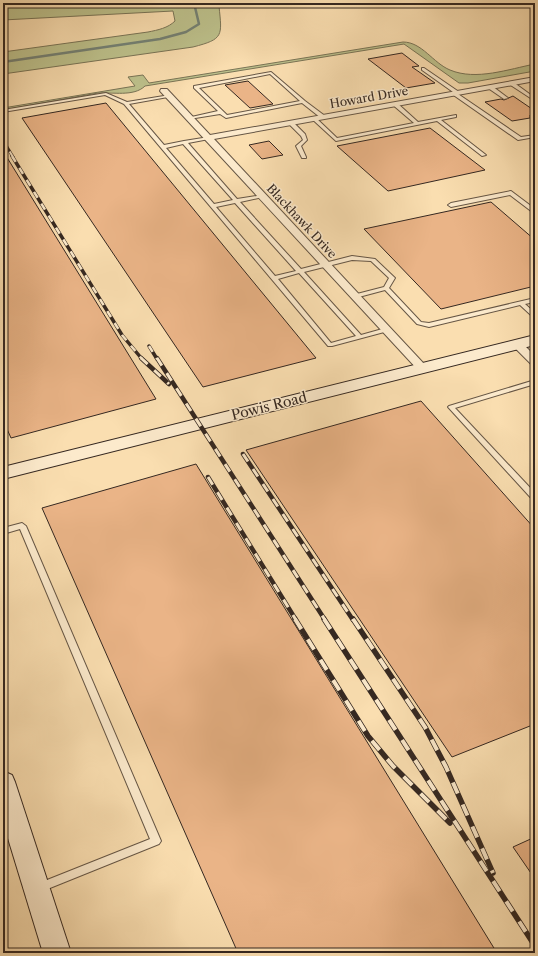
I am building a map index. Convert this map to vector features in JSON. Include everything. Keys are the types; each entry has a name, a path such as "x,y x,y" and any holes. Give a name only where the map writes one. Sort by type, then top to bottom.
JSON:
{"street":[{"name":"Howard Drive","path":"208,138 535,79"},
{"name":"Blackhawk Drive","path":"166,93 422,368"},
{"name":"Powis Road","path":"3,473 535,340"},
{"path":"517,344 535,362"},
{"path":"3,782 57,953"}],"lane":[{"path":"423,69 520,139 535,136"},
{"path":"303,102 226,117 196,87 271,73 303,102 336,140 454,116"},
{"path":"510,83 534,99"},
{"path":"490,87 506,98"},
{"path":"126,103 166,93"},
{"path":"3,111 106,94 126,103 330,345 386,330"},
{"path":"395,104 417,123"},
{"path":"189,118 221,112"},
{"path":"437,119 484,155"},
{"path":"291,123 303,135 305,140 298,146 304,157"},
{"path":"163,147 208,138"},
{"path":"184,142 360,337"},
{"path":"451,205 511,192 535,212"},
{"path":"213,206 261,196"},
{"path":"274,278 352,258 373,260 392,278 386,288 354,296"},
{"path":"386,288 419,323 429,325 535,300"},
{"path":"521,303 535,316"},
{"path":"535,382 452,407 535,497"},
{"path":"3,531 22,526 156,841 36,889"}],"green space":[{"path":"3,3 299,3 219,6 221,24 219,35 211,41 193,47 3,74 3,52 148,32 166,27 175,21 173,11 3,20"},
{"path":"403,42 416,45 444,67 460,73 492,73 535,64 535,71 468,83 459,83 404,44 145,86 135,92 129,93 98,93 3,110 3,108 135,86 128,77 143,75 149,83"}],"building":[{"path":"402,53 419,66 412,67 435,83 406,88 368,59"},
{"path":"248,81 273,104 250,108 225,85"},
{"path":"513,96 535,111 535,114 530,115 530,118 512,121 485,102 501,99 504,100"},
{"path":"106,103 316,358 203,387 22,118"},
{"path":"430,128 485,170 388,191 337,146"},
{"path":"269,141 283,155 262,159 249,145"},
{"path":"3,151 156,399 11,438 3,420"},
{"path":"491,202 535,240 535,286 441,309 364,229"},
{"path":"421,401 535,529 535,724 452,757 246,450"},
{"path":"196,464 497,953 238,953 42,508"},
{"path":"535,837 535,879 513,847"}],"waterway":[{"path":"3,62 160,39 186,32 199,24 194,3"}],"railway":[{"path":"4,142 13,157"},
{"path":"12,156 122,335 142,359"},
{"path":"149,346 157,359"},
{"path":"157,358 325,620"},
{"path":"142,359 169,384"},
{"path":"243,454 353,620"},
{"path":"208,477 296,620"},
{"path":"295,619 368,736 393,766 450,823"},
{"path":"324,619 535,946"},
{"path":"353,619 425,727 446,767 493,873"}]}
